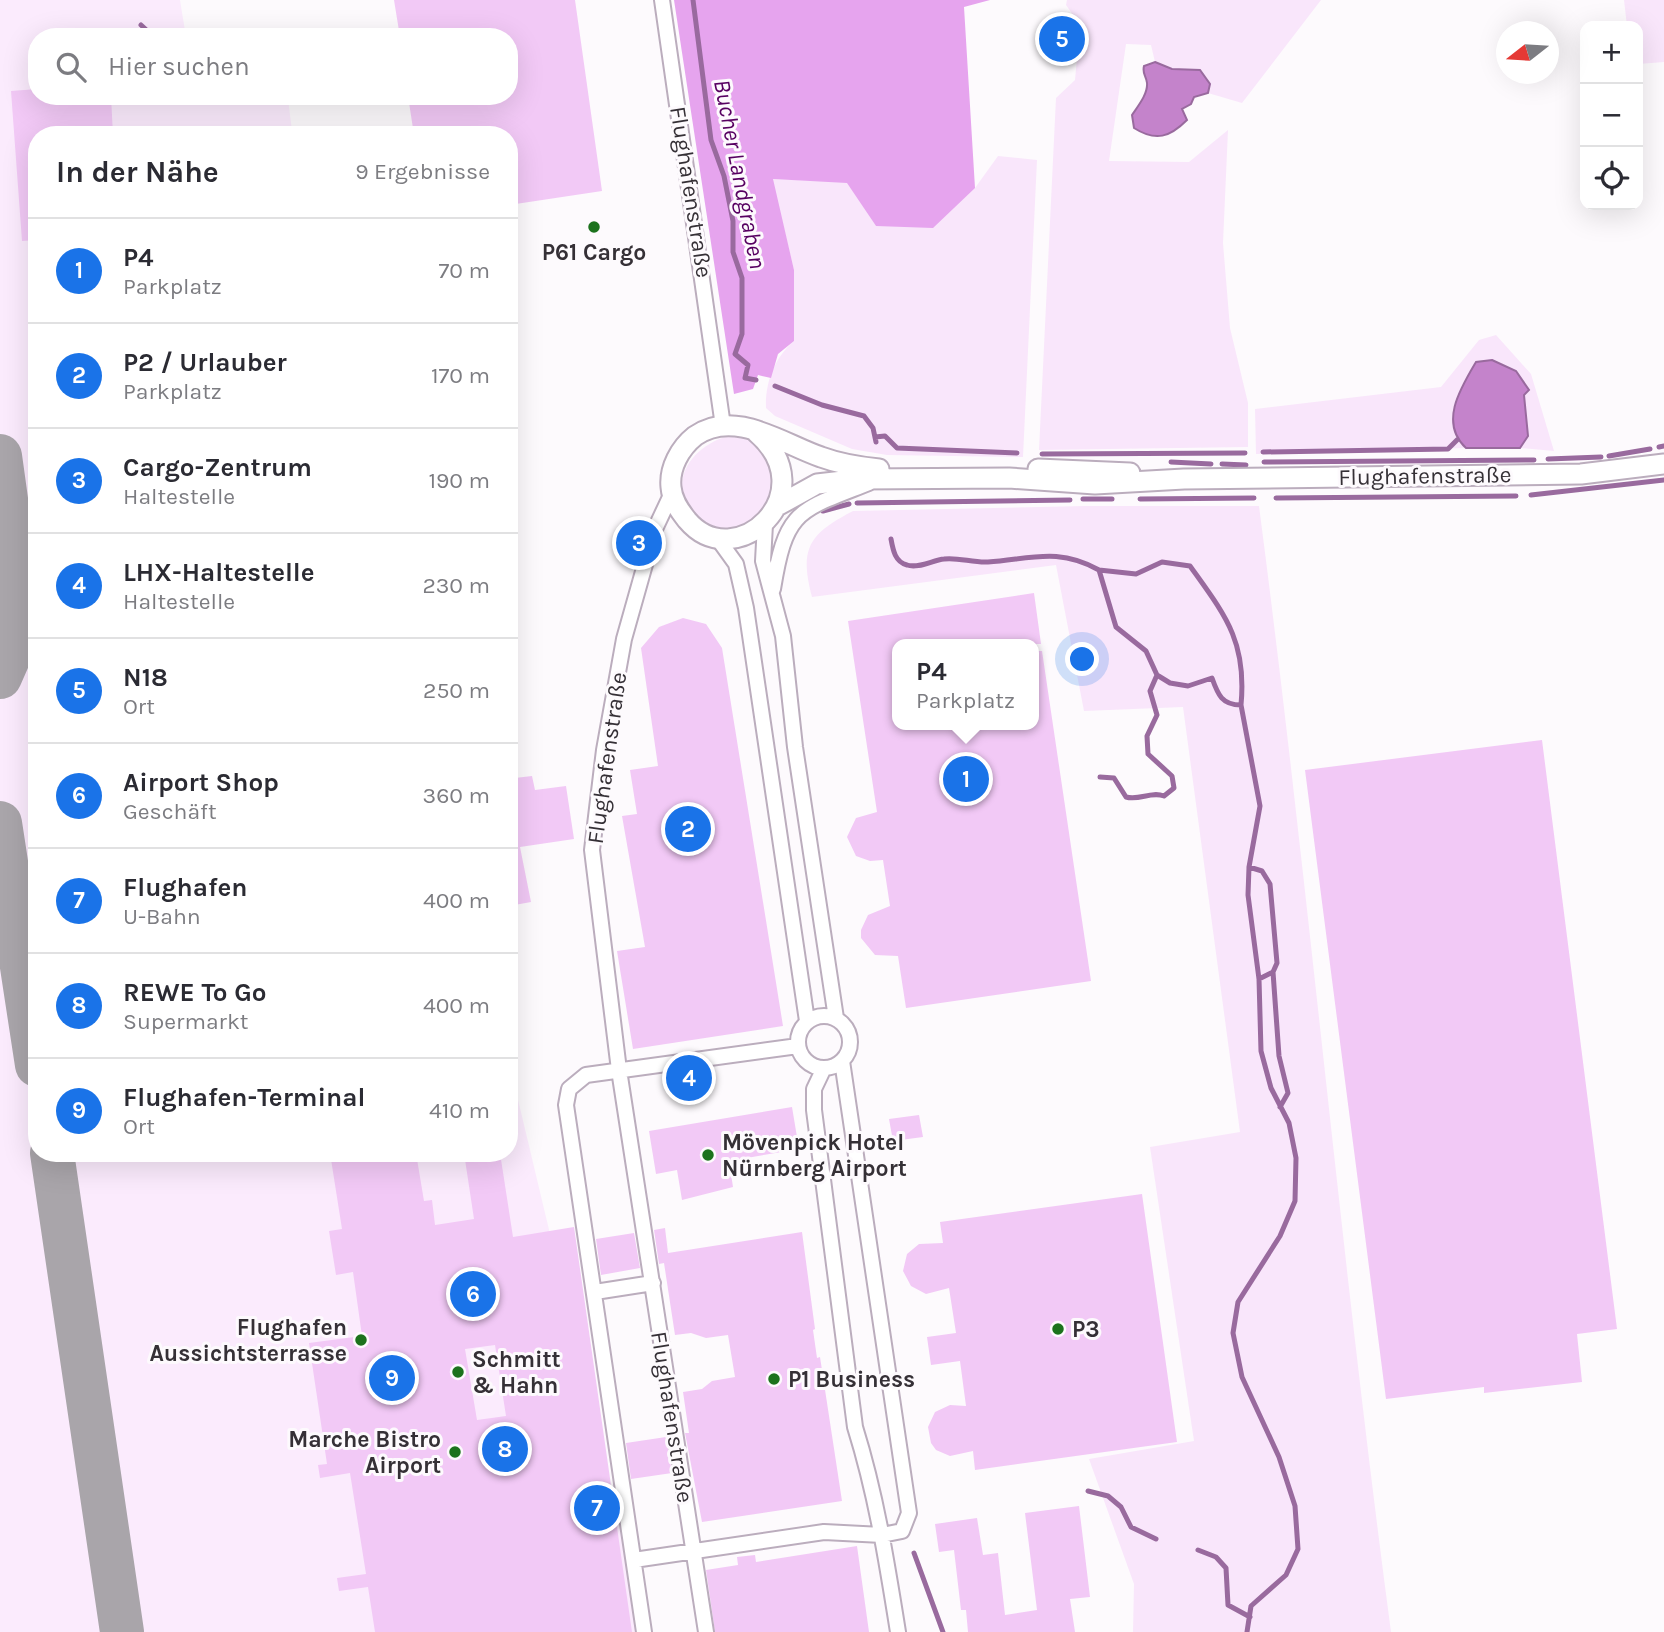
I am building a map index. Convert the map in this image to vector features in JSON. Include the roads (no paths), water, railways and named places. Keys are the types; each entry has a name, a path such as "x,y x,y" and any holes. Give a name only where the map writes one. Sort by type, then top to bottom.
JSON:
{"main road":[{"name":"Flughafenstraße","path":"671,495 673,467 684,447 698,435 723,426 740,426 823,458 867,468 1083,470 1184,479"},
{"path":"755,432 769,445 780,467 783,484 779,505"},
{"name":"Flughafenstraße","path":"765,524 779,505 817,484 881,479 1009,478 1095,484 1184,479 1560,475 1664,464"},
{"path":"671,495 691,524 718,539 746,534 765,524"}],"street":[{"name":"Flughafenstraße","path":"662,0 723,426"},
{"name":"Flughafenstraße","path":"772,598 784,537 797,516 813,505 881,479"},
{"name":"Flughafenstraße","path":"671,495 655,529 624,639 604,750 592,850 619,1070 706,1632"},
{"name":"Flughafenstraße","path":"765,524 763,561 783,636 795,747 836,1018 846,1027 850,1040 842,1060 909,1513 902,1531 882,1535"},
{"path":"718,539 736,564 747,608 807,1021"},
{"path":"836,1018 821,1015 807,1021 799,1032 798,1046 810,1064 824,1068 842,1060"},
{"path":"645,1632 566,1105 569,1089 576,1080 586,1075 798,1046"},
{"path":"824,1068 814,1089 814,1110 855,1427 868,1470 882,1535 898,1632"},
{"path":"595,1292 653,1283"},
{"path":"634,1560 824,1532 882,1535"}],"waterway":[{"name":"Bucher Landgraben","path":"693,0 711,140 724,176 733,221 733,252 742,278 742,334 735,354 748,365 745,378 756,380"},
{"path":"141,25 144,28"},
{"name":"Bucher Landgraben","path":"775,386 822,405 864,416 873,428 876,442"},
{"path":"875,437 885,436 897,448 1017,453"},
{"path":"1263,452 1448,449 1457,440"},
{"path":"1659,447 1664,446"},
{"path":"1609,456 1650,449"},
{"path":"1042,454 1245,453"},
{"path":"1548,459 1601,457"},
{"path":"1264,462 1534,460"},
{"path":"1171,462 1211,464"},
{"path":"1222,464 1246,465"},
{"path":"1531,495 1664,480"},
{"path":"1276,498 1516,496"},
{"path":"1140,499 1254,498"},
{"path":"1083,499 1112,499"},
{"path":"857,503 1070,500"},
{"path":"823,511 849,504"},
{"name":"Bucher Landgraben","path":"891,539 897,558 911,566 949,559 988,562 1044,556 1070,559 1099,570 1116,627 1146,651 1157,675 1170,683 1188,686 1212,678 1225,701 1241,705 1260,806 1249,867 1248,895 1259,979 1261,1051 1271,1088 1289,1123 1296,1158 1295,1201 1280,1236 1238,1302 1233,1333 1242,1377 1279,1457 1295,1506 1298,1549 1286,1575 1251,1606 1247,1632"},
{"name":"Bucher Landgraben","path":"1099,570 1136,574 1162,562 1190,566 1214,599 1237,646 1242,683 1241,705"},
{"path":"1100,777 1114,778 1126,797 1131,798 1164,796 1174,788 1172,776 1148,754 1147,736 1157,715 1150,691 1157,675"},
{"name":"Bucher Landgraben","path":"1249,867 1262,871 1270,884 1277,963 1273,972 1259,979"},
{"name":"Bucher Landgraben","path":"1273,972 1279,1056 1288,1093 1280,1107"},
{"path":"1088,1491 1108,1496 1121,1507 1131,1527 1156,1539"},
{"path":"1198,1550 1216,1557 1226,1568 1228,1605 1250,1617"},
{"name":"Bucher Landgraben","path":"914,1553 943,1632"}],"place":[{"name":"N18","path":"1062,39"},
{"name":"P61 Cargo","path":"594,227"},
{"name":"Cargo-Zentrum","path":"639,543"},
{"name":"P4","path":"966,779"},
{"name":"P2 / Urlauber","path":"688,829"},
{"name":"LHX-Haltestelle","path":"689,1078"},
{"name":"Mövenpick Hotel Nürnberg Airport","path":"708,1155"},
{"name":"Airport Shop","path":"473,1294"},
{"name":"P3","path":"1058,1329"},
{"name":"Flughafen Aussichtsterrasse","path":"361,1340"},
{"name":"Schmitt & Hahn","path":"458,1372"},
{"name":"Flughafen-Terminal","path":"392,1378"},
{"name":"P1 Business","path":"774,1379"},
{"name":"REWE To Go","path":"505,1449"},
{"name":"Marche Bistro Airport","path":"455,1452"},
{"name":"Flughafen","path":"597,1508"}]}
